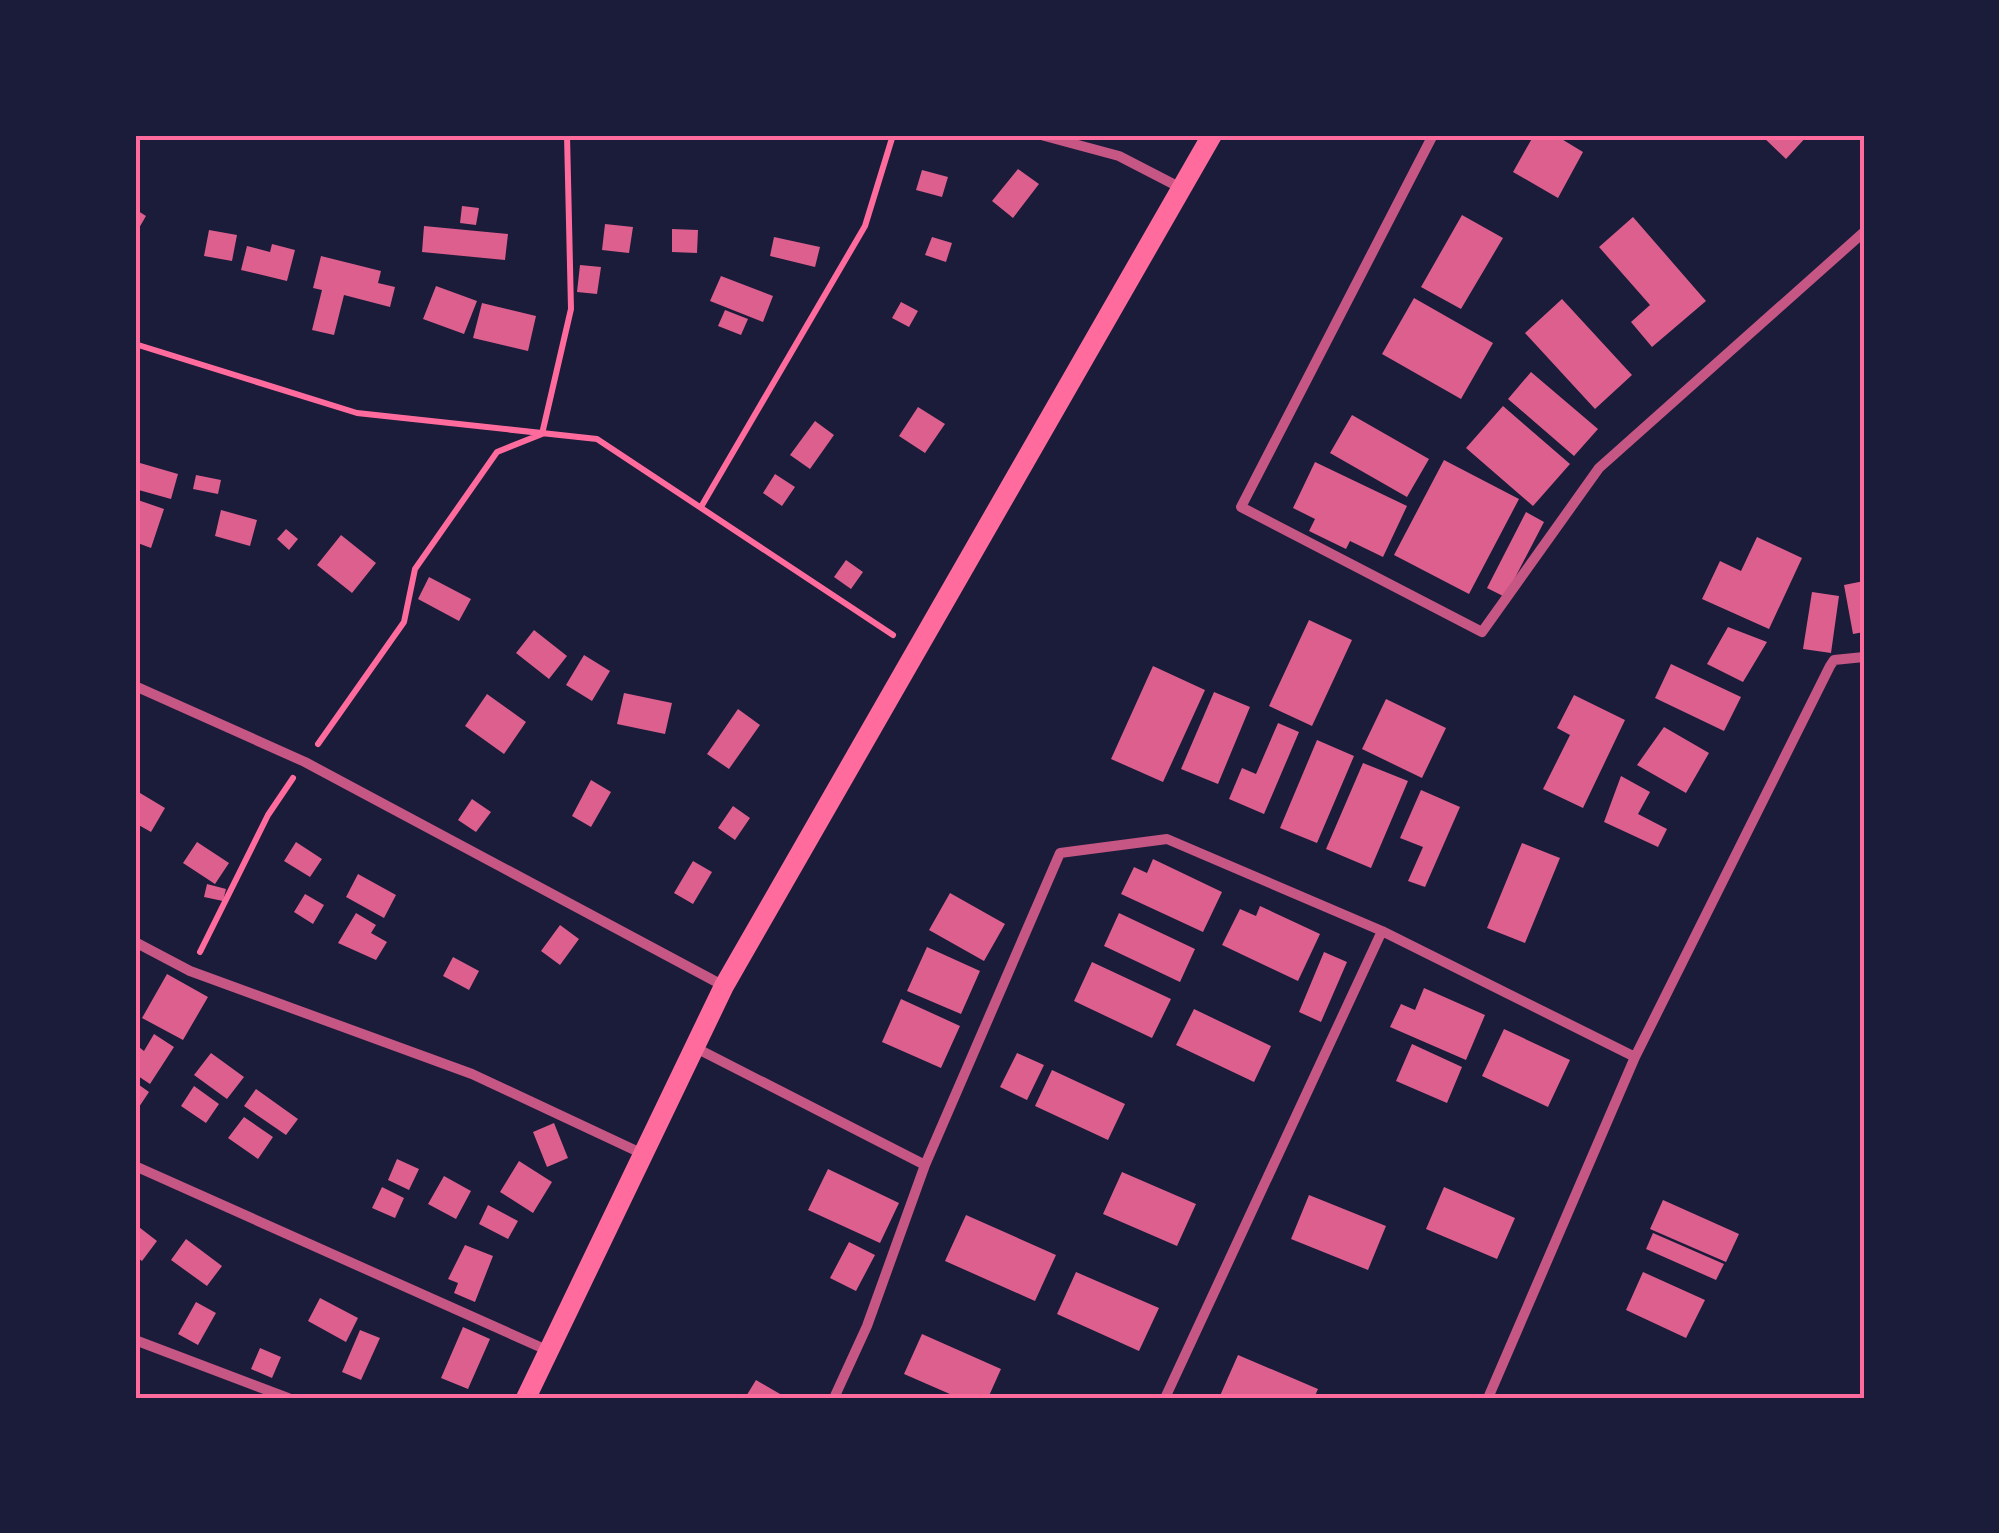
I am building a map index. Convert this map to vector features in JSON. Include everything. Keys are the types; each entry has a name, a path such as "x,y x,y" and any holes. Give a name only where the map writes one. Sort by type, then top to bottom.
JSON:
{"main road":[{"path":"526,1398 724,986 1212,135"}],"street":[{"path":"1041,135 1119,156 1180,188"},
{"path":"1433,135 1241,508 1482,632 1600,468 1864,232"},
{"path":"1488,1398 1635,1057 1830,666 1834,660 1864,657"},
{"path":"135,686 305,762 724,986"},
{"path":"834,1398 867,1326 924,1164 1060,853 1167,840 1382,931 1635,1057"},
{"path":"1166,1398 1382,931"},
{"path":"135,942 190,971 472,1074 644,1154"},
{"path":"693,1046 924,1164"},
{"path":"135,1166 549,1350"},
{"path":"135,1340 288,1398"}],"path":[{"path":"542,434 570,309 567,135"},
{"path":"701,506 866,226 892,135"},
{"path":"135,344 358,413 596,438 915,650"},
{"path":"190,971 268,814 404,622 415,570 497,452 542,434"}],"building":[{"path":"1534,135 1555,135 1583,152 1558,198 1513,172"},
{"path":"1761,135 1808,135 1786,159"},
{"path":"1018,169 1039,184 1013,218 992,201"},
{"path":"922,170 948,177 942,197 916,190"},
{"path":"462,206 479,208 476,225 460,223"},
{"path":"135,209 146,216 135,235"},
{"path":"1462,215 1503,238 1461,309 1421,287"},
{"path":"1633,217 1706,301 1652,347 1631,322 1650,305 1599,247"},
{"path":"605,224 633,227 629,253 602,250"},
{"path":"424,226 508,234 505,260 422,252"},
{"path":"672,229 698,230 697,253 672,252"},
{"path":"209,230 237,235 232,261 204,256"},
{"path":"774,237 820,247 815,267 770,256"},
{"path":"932,237 952,243 946,262 925,255"},
{"path":"272,244 295,250 287,281 241,270 247,246 270,252"},
{"path":"321,256 381,271 378,283 395,287 390,307 344,295 334,335 312,330 322,290 313,288"},
{"path":"580,265 601,267 597,294 577,292"},
{"path":"721,276 773,296 763,322 710,301"},
{"path":"436,286 477,301 464,334 423,319"},
{"path":"1414,298 1493,343 1461,399 1382,354"},
{"path":"1562,299 1632,375 1595,409 1525,333"},
{"path":"901,302 918,311 909,327 892,318"},
{"path":"482,303 536,316 528,351 473,338"},
{"path":"725,310 748,319 741,335 718,326"},
{"path":"1531,372 1598,429 1574,456 1508,399"},
{"path":"1503,406 1570,464 1533,506 1466,448"},
{"path":"918,407 945,424 925,453 899,436"},
{"path":"1352,415 1429,459 1407,497 1330,453"},
{"path":"815,421 834,435 810,469 790,455"},
{"path":"1444,460 1519,499 1469,594 1394,555"},
{"path":"1315,462 1407,506 1383,557 1350,541 1346,549 1309,531 1315,519 1293,508"},
{"path":"140,463 178,474 171,499 135,489"},
{"path":"775,474 795,487 782,506 763,493"},
{"path":"196,475 221,480 218,494 193,489"},
{"path":"135,499 164,509 151,548 135,542"},
{"path":"221,510 257,520 250,546 215,536"},
{"path":"1526,512 1544,522 1505,597 1487,588"},
{"path":"286,529 298,539 289,550 277,539"},
{"path":"341,535 376,563 352,593 317,565"},
{"path":"1757,537 1802,558 1769,629 1702,599 1720,561 1741,571"},
{"path":"846,560 863,572 851,589 834,577"},
{"path":"429,577 471,599 459,621 418,599"},
{"path":"1864,581 1864,632 1853,634 1844,585"},
{"path":"1812,592 1839,596 1831,653 1803,649"},
{"path":"1309,620 1352,640 1312,726 1269,706"},
{"path":"1728,627 1767,642 1743,682 1707,664"},
{"path":"534,630 567,656 549,679 516,653"},
{"path":"584,655 610,671 592,701 566,685"},
{"path":"1671,664 1741,697 1724,731 1655,698"},
{"path":"1153,666 1205,690 1163,782 1111,759"},
{"path":"1214,692 1250,707 1218,784 1181,769"},
{"path":"624,693 672,703 665,734 617,724"},
{"path":"487,694 526,722 504,754 465,726"},
{"path":"1574,695 1625,720 1583,808 1543,789 1570,735 1557,728"},
{"path":"1386,699 1446,728 1422,778 1362,749"},
{"path":"738,709 760,725 729,769 707,754"},
{"path":"1278,723 1299,732 1264,814 1229,799 1242,768 1256,774"},
{"path":"1664,727 1709,753 1686,793 1637,765"},
{"path":"1317,740 1354,756 1317,843 1280,828"},
{"path":"1363,763 1408,781 1371,868 1326,849"},
{"path":"1621,776 1650,792 1638,814 1667,829 1658,847 1604,822"},
{"path":"591,780 611,792 591,827 572,816"},
{"path":"135,790 165,808 151,832 135,823"},
{"path":"1421,790 1460,807 1425,887 1408,881 1423,847 1400,838"},
{"path":"472,799 491,812 476,832 458,820"},
{"path":"733,806 750,818 735,840 718,828"},
{"path":"197,842 229,863 215,884 183,863"},
{"path":"296,842 322,859 310,877 284,861"},
{"path":"1522,843 1560,858 1525,943 1487,928"},
{"path":"1153,859 1222,892 1203,932 1121,894 1134,867 1147,873"},
{"path":"693,861 712,872 693,904 674,893"},
{"path":"358,874 396,895 384,918 346,897"},
{"path":"207,884 226,889 223,901 204,897"},
{"path":"950,893 1005,924 984,961 929,930"},
{"path":"305,894 324,905 313,924 294,912"},
{"path":"1260,906 1320,934 1298,981 1222,945 1240,909 1256,916"},
{"path":"356,913 376,925 371,933 387,942 376,960 338,943"},
{"path":"1119,913 1195,949 1180,982 1104,946"},
{"path":"560,925 579,939 560,965 541,951"},
{"path":"927,947 980,971 961,1014 907,991"},
{"path":"1324,952 1347,962 1321,1022 1299,1012"},
{"path":"453,957 479,971 469,990 443,976"},
{"path":"1092,962 1171,999 1152,1038 1074,1001"},
{"path":"167,974 208,997 183,1040 142,1018"},
{"path":"1424,988 1485,1015 1466,1060 1390,1027 1401,1004 1415,1010"},
{"path":"901,999 960,1026 941,1068 882,1042"},
{"path":"1194,1009 1271,1046 1254,1082 1176,1045"},
{"path":"1504,1029 1570,1060 1548,1107 1482,1076"},
{"path":"154,1034 174,1047 150,1084 135,1074 135,1044 144,1051"},
{"path":"1412,1044 1462,1067 1447,1103 1396,1081"},
{"path":"211,1053 244,1077 227,1099 194,1075"},
{"path":"1017,1053 1044,1065 1027,1100 1000,1087"},
{"path":"1052,1070 1125,1104 1108,1140 1035,1106"},
{"path":"135,1082 149,1092 135,1113"},
{"path":"194,1086 219,1104 206,1123 181,1106"},
{"path":"256,1089 298,1119 286,1135 244,1106"},
{"path":"244,1117 273,1137 258,1159 228,1138"},
{"path":"554,1123 568,1158 547,1167 533,1132"},
{"path":"397,1159 419,1169 409,1190 388,1180"},
{"path":"519,1161 552,1182 533,1213 500,1192"},
{"path":"828,1169 899,1203 880,1243 808,1210"},
{"path":"1122,1172 1196,1204 1177,1246 1103,1214"},
{"path":"444,1176 471,1191 456,1219 428,1204"},
{"path":"382,1187 404,1198 395,1218 372,1208"},
{"path":"1444,1187 1515,1218 1497,1259 1426,1229"},
{"path":"1309,1195 1386,1226 1368,1270 1291,1239"},
{"path":"1663,1200 1739,1234 1726,1262 1650,1229"},
{"path":"488,1205 518,1221 508,1239 479,1224"},
{"path":"966,1215 1056,1255 1035,1301 945,1261"},
{"path":"135,1224 157,1241 142,1261 135,1256"},
{"path":"1653,1233 1724,1264 1716,1280 1646,1249"},
{"path":"186,1239 222,1266 207,1286 171,1260"},
{"path":"849,1242 875,1255 856,1291 830,1278"},
{"path":"465,1245 493,1256 475,1302 454,1293 458,1283 448,1279"},
{"path":"1076,1272 1159,1308 1139,1351 1057,1314"},
{"path":"1643,1272 1705,1300 1686,1338 1626,1310"},
{"path":"320,1298 358,1318 346,1342 308,1321"},
{"path":"196,1302 216,1313 198,1345 178,1334"},
{"path":"463,1327 490,1339 468,1389 441,1378"},
{"path":"360,1330 380,1338 361,1380 342,1372"},
{"path":"922,1334 1001,1369 988,1398 959,1398 904,1374"},
{"path":"260,1348 281,1357 272,1378 251,1369"},
{"path":"1238,1355 1318,1389 1314,1398 1219,1398"},
{"path":"756,1380 787,1398 745,1398"}]}
